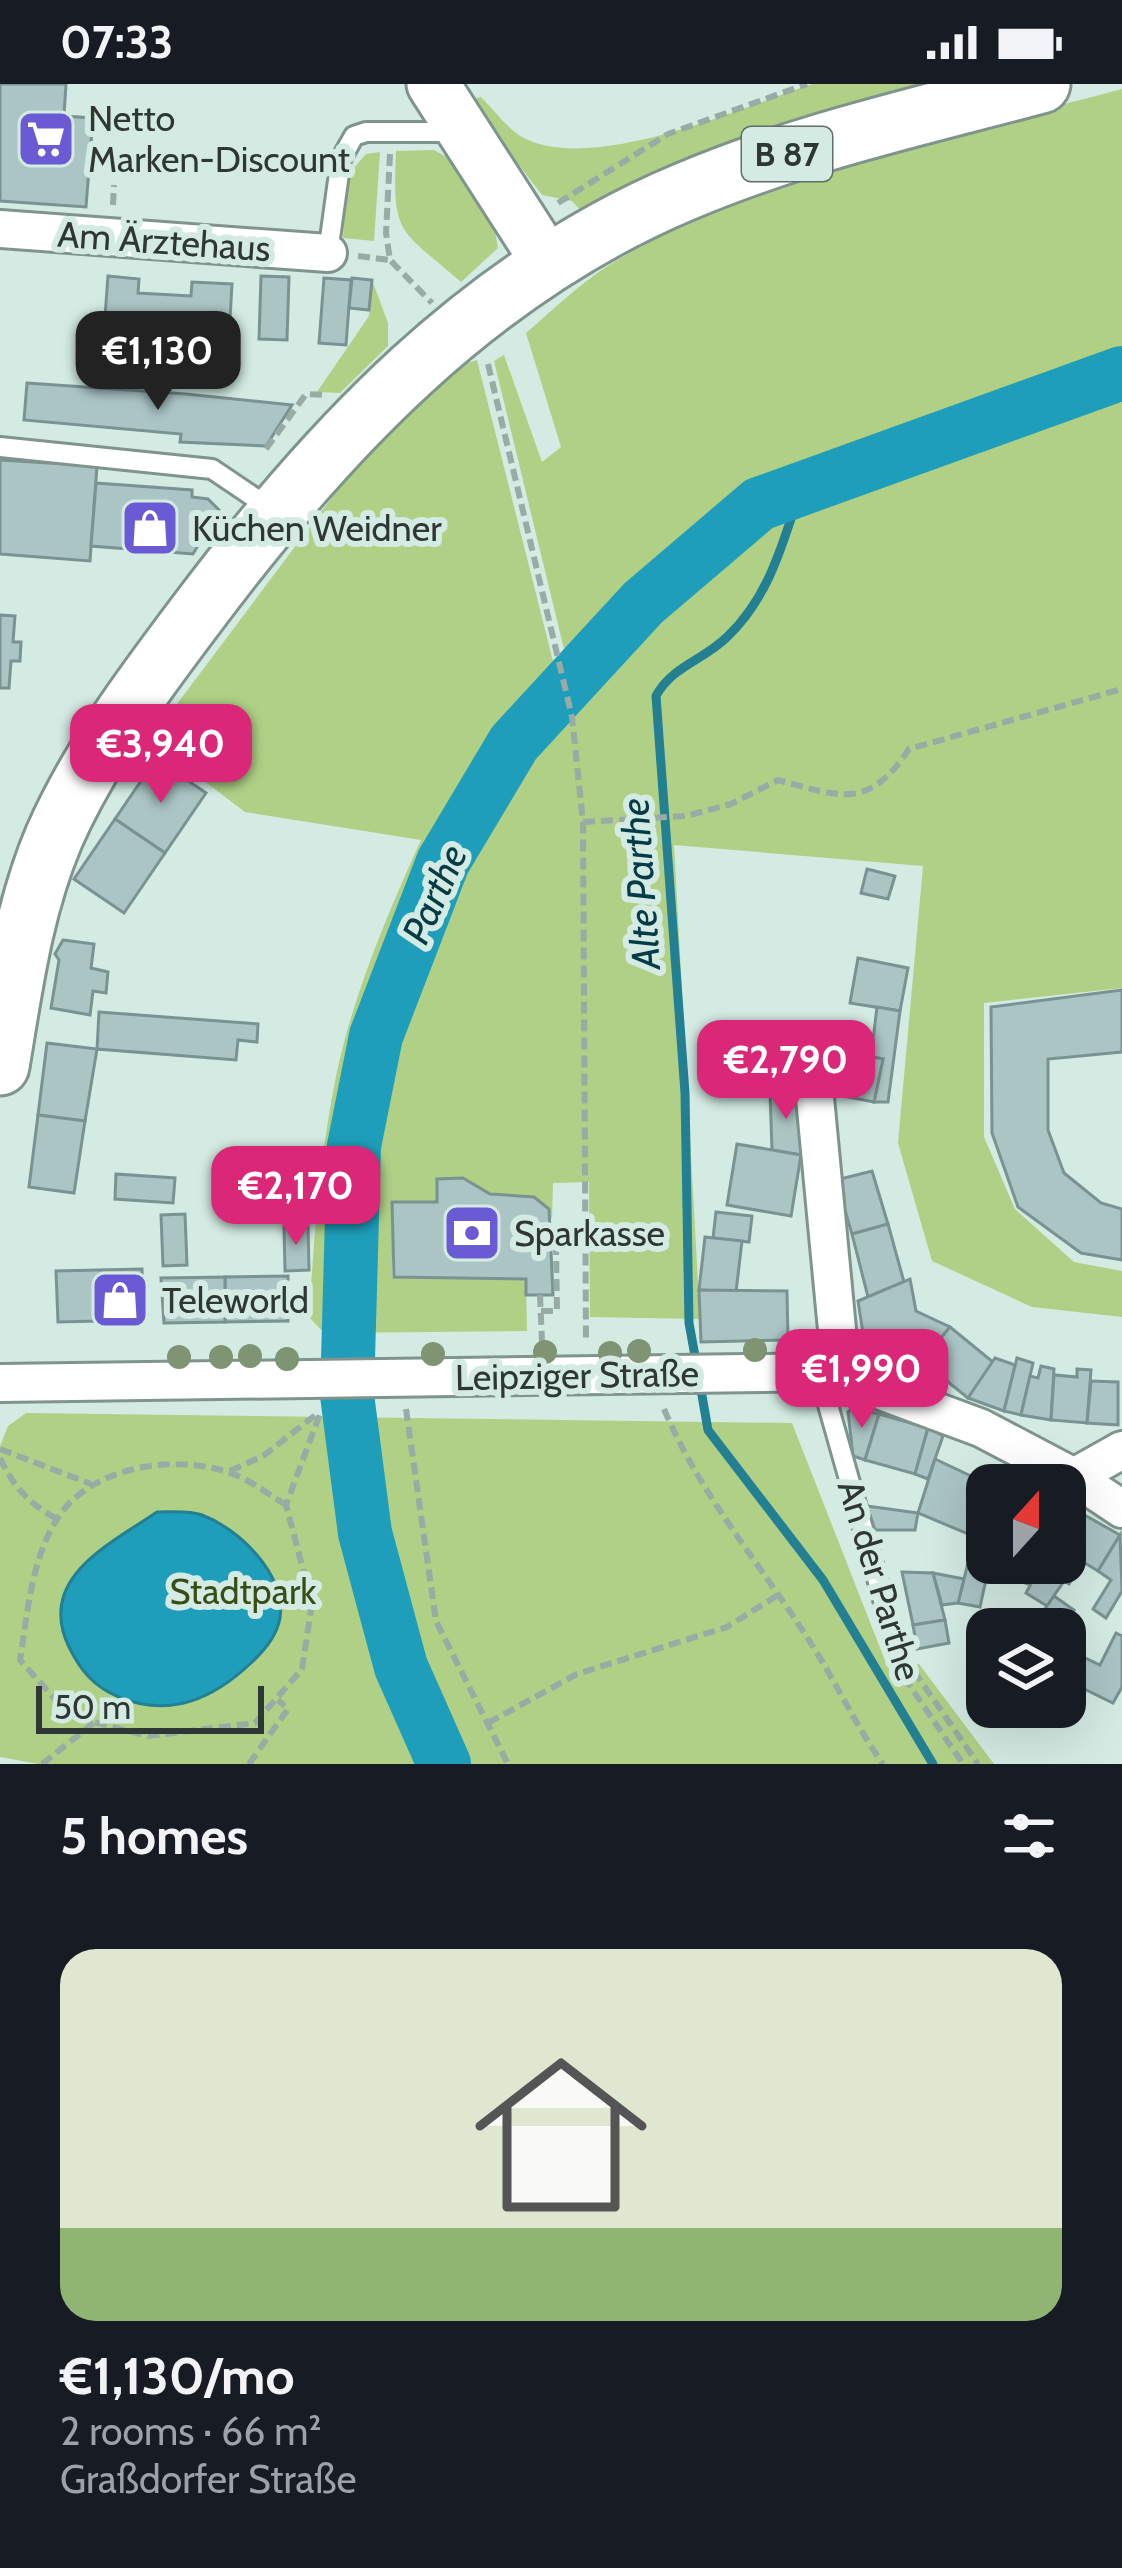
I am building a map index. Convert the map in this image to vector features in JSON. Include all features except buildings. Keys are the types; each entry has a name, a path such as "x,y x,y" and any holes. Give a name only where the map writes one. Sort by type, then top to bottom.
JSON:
{"main road":[{"name":"B 87","path":"0,1066 24,928 54,838 122,718 274,510 385,392 548,263 702,185 822,142 1041,84"}],"street":[{"path":"433,84 548,263"},
{"name":"Am Ärztehaus","path":"0,229 328,253"},
{"name":"An der Parthe","path":"815,1098 838,1340 830,1372"},
{"name":"Leipziger Straße","path":"0,1383 388,1376 681,1385 830,1372 981,1428 1049,1464"},
{"path":"1086,1470 1122,1450"},
{"name":"Leipziger Straße","path":"1086,1485 1122,1509"}],"lane":[{"path":"342,128 460,132"},
{"path":"328,253 326,201 346,147 353,136 366,132"},
{"path":"0,447 212,469 274,510"},
{"name":"An der Parthe","path":"830,1372 828,1405 899,1656"}],"path":[{"path":"563,198 668,134 807,84"},
{"path":"390,156 390,260 439,310"},
{"path":"486,357 572,717 583,822 586,1346"},
{"path":"266,449 306,394"},
{"path":"583,822 686,816 731,804 778,780 827,793 862,796 890,778 909,749 1122,689"},
{"path":"541,1311 557,1311 556,1246 552,1246"},
{"path":"540,1295 542,1346"},
{"path":"681,1385 699,1480 778,1595 883,1764"},
{"path":"406,1409 436,1621 508,1764"},
{"path":"226,1473 263,1456 321,1411 286,1505 312,1604 302,1669 255,1723 148,1736 70,1716 20,1660 35,1570 57,1520 91,1484 155,1463 226,1473 286,1505"},
{"path":"0,1453 91,1484"},
{"path":"0,1453 22,1495 57,1520"},
{"path":"488,1723 577,1674 727,1628 778,1595"},
{"path":"899,1656 920,1676 978,1764"},
{"name":"An der Parthe","path":"899,1656 906,1682 963,1764"},
{"path":"249,1764 288,1708 277,1698"},
{"path":"42,1764 95,1722"}],"green space":[{"path":"812,84 942,84 582,212 572,201 542,195 469,100 481,97 522,137 551,147 586,148 666,134"},
{"path":"1122,89 1122,988 984,1003 984,1137 1015,1209 1074,1262 1122,1271 1122,1317 1032,1307 932,1261 898,1143 923,866 674,845 700,1319 590,1317 589,1182 553,1183 552,1219 536,1199 502,1197 463,1182 438,1179 437,1202 392,1203 392,1278 526,1279 527,1331 324,1333 309,1317 318,1196 336,1076 361,986 421,840 245,812 150,740 402,404 442,371 477,360 555,669 578,661 705,532 564,649 494,361 504,355 542,462 561,447 526,333 611,264 670,231 795,179"},
{"path":"434,150 470,179 486,204 495,233 498,248 461,282 412,239 398,216 396,151"},
{"path":"380,152 374,241 343,238 348,175 366,154"},
{"path":"372,280 388,323 388,346 340,393 317,392 369,316"},
{"name":"Stadtpark","path":"26,1413 792,1423 886,1663 919,1664 994,1764 38,1764 0,1757 0,1446 8,1426"}],"water":[{"path":"157,1512 197,1513 245,1542 276,1585 280,1618 269,1643 237,1676 190,1701 156,1706 119,1697 89,1677 69,1647 61,1623 69,1583 82,1566"}],"waterway":[{"name":"Parthe","path":"444,1764 401,1667 365,1533 347,1395 354,1146 376,1036 443,862 514,743 643,603 759,504 1122,373"},
{"name":"Alte Parthe","path":"697,1367 689,1323 685,1093 656,696 679,670 727,637 754,604 773,567 801,488"},
{"name":"Alte Parthe","path":"700,1384 708,1430 823,1580 933,1764"}],"place":[{"name":"Netto Marken-Discount","path":"46,139"},
{"name":"Küchen Weidner","path":"150,528"},
{"name":"Sparkasse","path":"472,1233"},
{"name":"Teleworld","path":"120,1300"}]}
